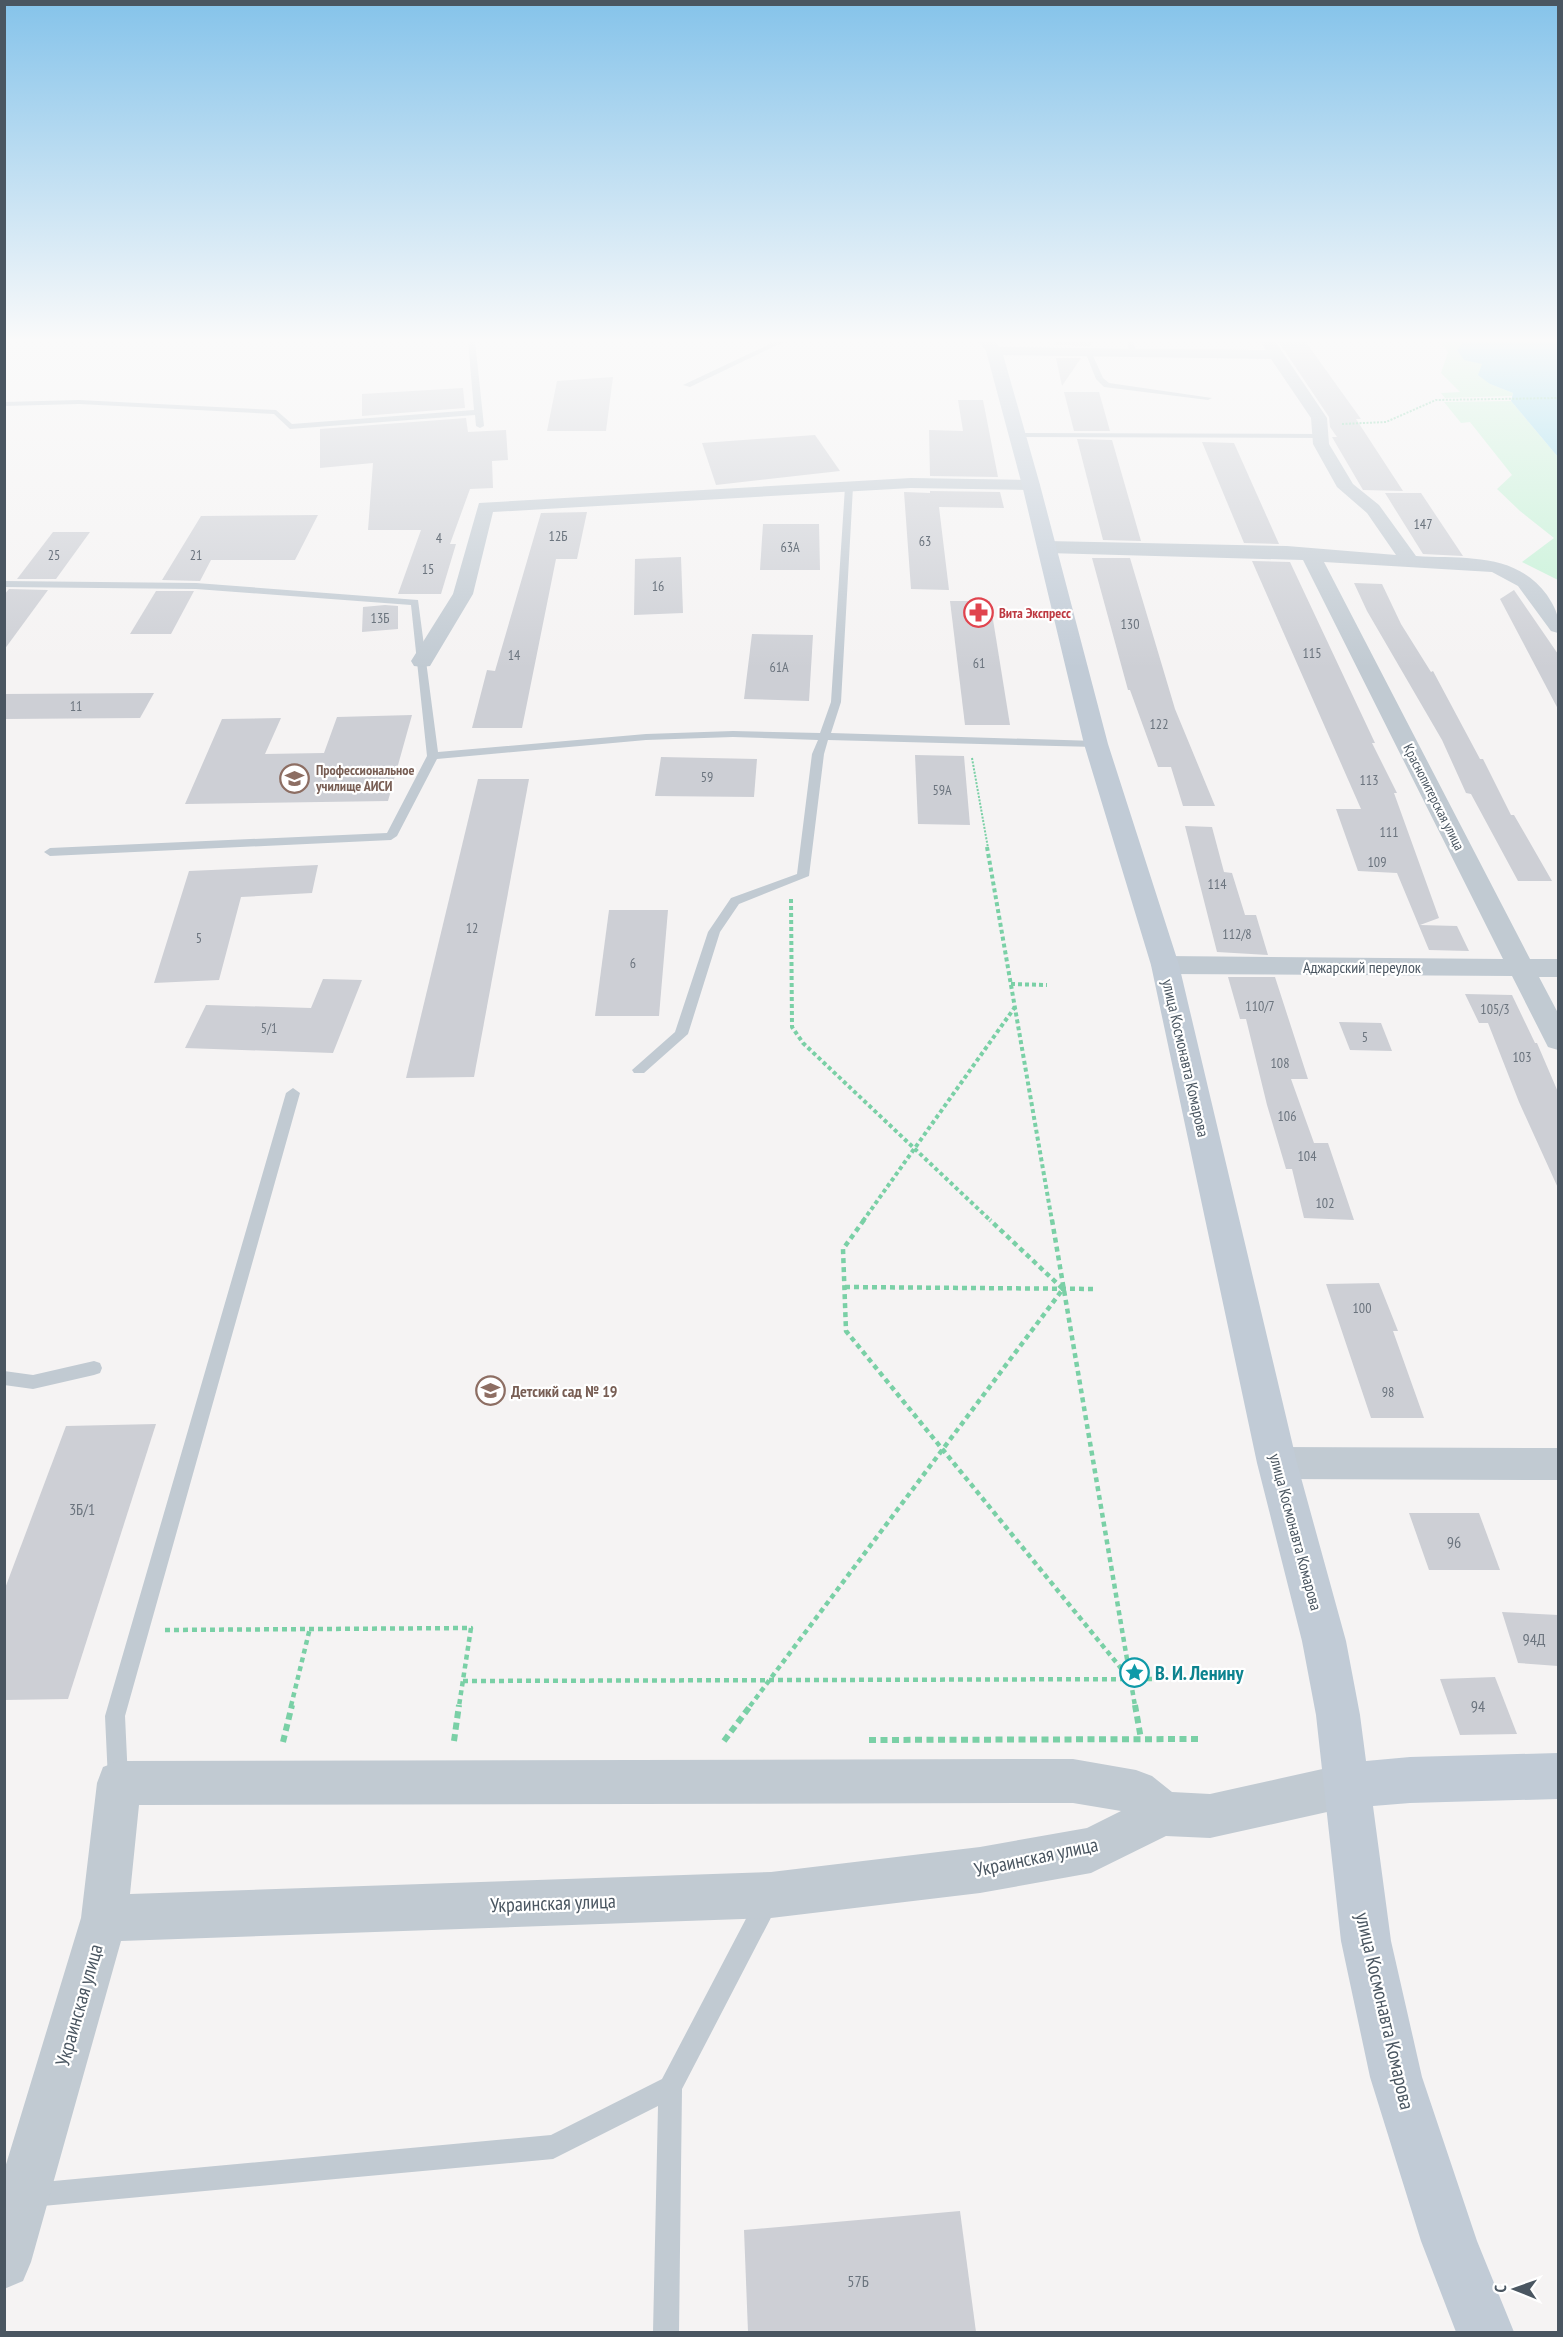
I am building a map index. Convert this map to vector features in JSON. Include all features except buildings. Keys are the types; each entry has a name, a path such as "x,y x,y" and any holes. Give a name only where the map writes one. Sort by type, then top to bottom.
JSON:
{"main road":[{"name":"улица Космонавта Комарова","path":"1021,450 1096,744 1165,965 1277,1463 1324,1641 1338,1715 1366,1941 1396,2077 1449,2241 1485,2332"},
{"path":"1345,1786 1410,1780 1558,1776"}],"street":[{"path":"1325,450 1346,487 1372,509 1409,560"},
{"path":"422,661 463,594 485,507 911,483 1031,485"},
{"path":"1047,547 1310,554 1339,558 1409,560 1495,567 1512,571 1523,578 1558,627"},
{"name":"Краснопитерская улица","path":"1310,554 1558,1040"},
{"name":"Аджарский переулок","path":"1165,965 1558,968"},
{"path":"1277,1463 1558,1464"},
{"path":"104,1918 119,1783 1072,1781 1136,1792 1164,1815"},
{"name":"Украинская улица","path":"4,2262 104,1918 771,1895 980,1870 1091,1850 1164,1815 1210,1816 1345,1786"}],"lane":[{"path":"639,1070 681,1034 714,932 735,901 804,876 815,775 824,737 836,702 849,487"},
{"path":"4,584 196,586 415,602 432,756 391,836 50,852"},
{"path":"432,756 646,737 733,734 1096,744"},
{"path":"119,1783 115,1716 293,1093"},
{"path":"4,1378 33,1382 94,1368"},
{"path":"666,2332 670,2087 771,1895"},
{"path":"23,2196 553,2148 670,2087"}],"path":[{"path":"969,741 1141,1739"},
{"path":"791,880 792,1027 803,1043 1063,1289"},
{"path":"1011,984 1047,985"},
{"path":"1015,1007 843,1249 846,1331 1130,1679"},
{"path":"845,1287 1097,1289"},
{"path":"724,1741 1063,1289"},
{"path":"283,1742 309,1628"},
{"path":"162,1640 166,1629 471,1628 454,1742"},
{"path":"463,1681 1160,1679"}],"green space":[{"path":"1492,450 1552,450 1558,457 1558,580 1522,562 1554,538 1497,489 1512,475"}],"place":[{"name":"Вита Экспресс","path":"978,613"},
{"name":"Профессиональное училище АИСИ","path":"295,778"},
{"name":"Детсикй сад № 19","path":"490,1391"},
{"name":"В. И. Ленину","path":"1134,1673"}]}
